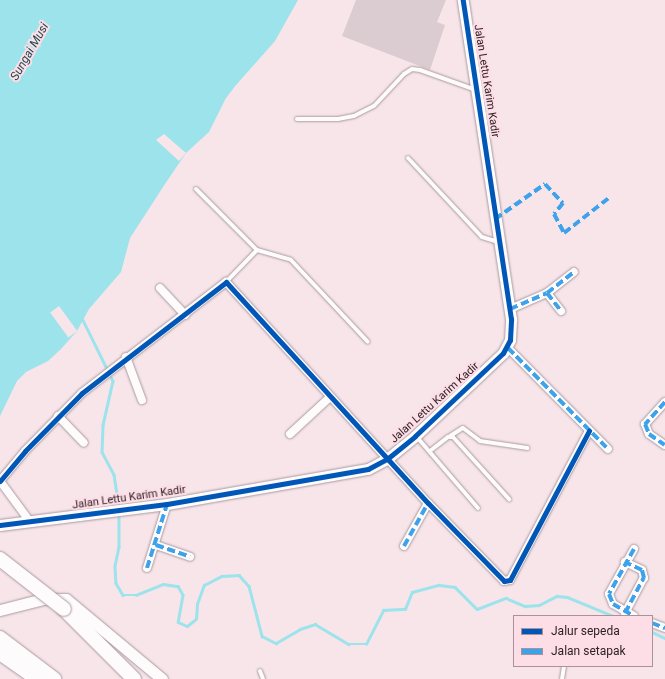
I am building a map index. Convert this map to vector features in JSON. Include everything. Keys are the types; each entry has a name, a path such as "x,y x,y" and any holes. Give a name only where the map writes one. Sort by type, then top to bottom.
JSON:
{"highway":[{"path":"0,558 64,609 134,679"},
{"path":"0,638 54,679"},
{"path":"0,653 30,674 42,679"}],"street":[{"name":"Jalan Lettu Karim Kadir","path":"2,525 167,504 359,471 387,459 415,436 470,387 508,348 512,333 510,309 478,90 463,0"},
{"path":"510,309 546,293 574,272"},
{"path":"31,522 0,481 25,450 58,416 98,380 126,357 185,315 226,282 428,504 504,581 510,580 589,431"},
{"path":"160,288 185,315"},
{"path":"546,293 561,311"},
{"path":"508,348 608,449"},
{"path":"126,357 142,400"},
{"path":"290,434 330,397"},
{"path":"665,402 645,424 648,434 665,445"},
{"path":"58,416 84,443"},
{"path":"147,568 156,545 167,504"},
{"path":"404,546 428,504"},
{"path":"0,536 2,525"},
{"path":"156,545 190,557"},
{"path":"631,615 625,613 610,602 609,594 625,562 634,549"},
{"path":"625,562 642,570 644,578 625,613"},
{"path":"0,610 42,599 66,599 162,679"},
{"path":"653,623 665,628"}],"lane":[{"path":"297,119 338,119 354,116 374,106 404,74 412,69 420,70 478,90"},
{"path":"408,158 482,237 501,243"},
{"path":"196,189 257,250 291,260 368,342"},
{"path":"226,282 257,250"},
{"path":"430,452 463,428 480,441 527,448"},
{"path":"415,436 478,508"},
{"path":"450,436 509,499"},
{"path":"562,679 564,667"},
{"path":"260,672 263,679"}],"water":[{"name":"Sungai Musi","path":"0,0 298,0 275,41 226,98 209,132 186,153 165,184 130,238 121,272 89,309 77,331 61,349 48,361 26,372 17,381 0,416"}],"pier":[{"path":"164,134 186,153 179,161 156,140"},
{"path":"59,306 77,331 68,338 50,312"}],"building":[{"path":"356,0 446,0 437,22 445,25 430,70 342,36"}],"waterway":[{"path":"82,318 113,381 103,425 102,452 114,475 119,506"},
{"path":"119,513 119,547 115,566 116,583 123,595 136,595 163,584 178,586 183,595 178,622 187,626 196,619 197,604 204,585 222,576 239,575 249,586 262,636 276,643 300,629 315,624 348,644 366,644 383,610 405,609 412,592 439,585 455,587 477,609 506,598 525,606 539,605 557,596 567,597 611,615"},
{"path":"653,632 665,638"}],"marked path":[{"path":"495,219 545,184 563,203 554,214 564,233 610,197"},
{"path":"510,309 547,293 574,272"},
{"path":"547,293 561,311"},
{"path":"508,348 608,449"},
{"path":"665,402 645,424 649,434 665,445"},
{"path":"404,546 428,503"},
{"path":"147,568 167,504"},
{"path":"156,545 190,557"},
{"path":"632,615 613,604 609,594 634,549"},
{"path":"625,562 642,570 644,578 625,613"},
{"path":"653,623 665,628"}],"cycle path":[{"path":"0,525 167,504 368,469 387,459 415,436 503,353 510,340 511,319 463,0"},
{"path":"0,481 25,451 82,393 226,282 428,503 504,581 510,580 589,431"}]}
